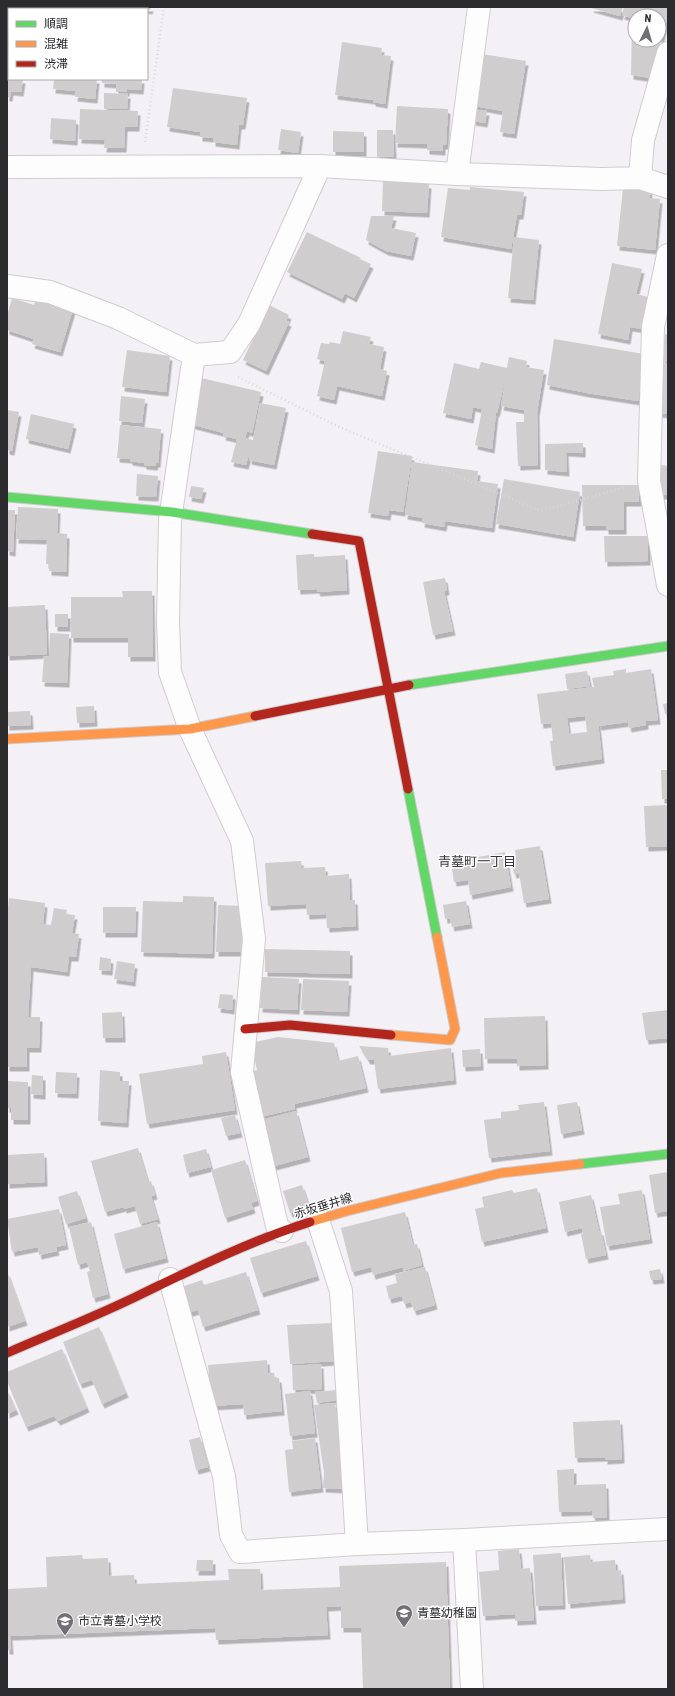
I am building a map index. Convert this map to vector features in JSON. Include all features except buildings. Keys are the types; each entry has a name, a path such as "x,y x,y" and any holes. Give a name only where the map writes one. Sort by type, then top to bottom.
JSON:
{"street":[{"path":"456,174 479,7"},
{"path":"640,178 643,140 668,53"},
{"path":"7,286 50,292 118,318 194,355 230,352 249,324 320,166"},
{"path":"7,167 320,166 456,174 602,179 640,178 668,187"},
{"path":"668,255 653,327 649,480 668,585"},
{"path":"194,355 172,512 168,621 170,672 190,729 242,841 254,939 242,1072 277,1226 282,1231"},
{"path":"7,497 172,512 359,541 455,1029 450,1040 290,1025 245,1029"},
{"path":"7,739 190,729 389,688 668,646"},
{"name":"赤坂垂井線","path":"7,1353 129,1300 170,1279 282,1231 347,1211 501,1173 668,1154"},
{"path":"318,1220 341,1291 357,1544"},
{"path":"170,1279 224,1476 231,1535 240,1552 357,1544 668,1529"},
{"path":"464,1540 472,1689"}],"path":[{"path":"142,166 164,7"},
{"path":"237,376 337,426 540,511 649,480"}],"traffic: fast":[{"path":"7,497 172,512 312,534"},
{"path":"409,685 668,646"},
{"path":"408,789 437,937"},
{"path":"580,1164 668,1154"}],"traffic: slow":[{"path":"7,739 190,729 255,716"},
{"path":"391,1035 450,1040 455,1029 437,937"},
{"path":"310,1222 347,1211 501,1173 580,1164"}],"traffic: jam":[{"path":"312,534 359,541 408,789"},
{"path":"255,716 409,685"},
{"path":"245,1029 290,1025 391,1035"},
{"path":"7,1353 114,1307 241,1248 310,1222"}],"place":[{"name":"青墓幼稚園","path":"404,1628"},
{"name":"市立青墓小学校","path":"65,1636"}],"district":[{"name":"青墓町一丁目","path":"477,861"}]}
